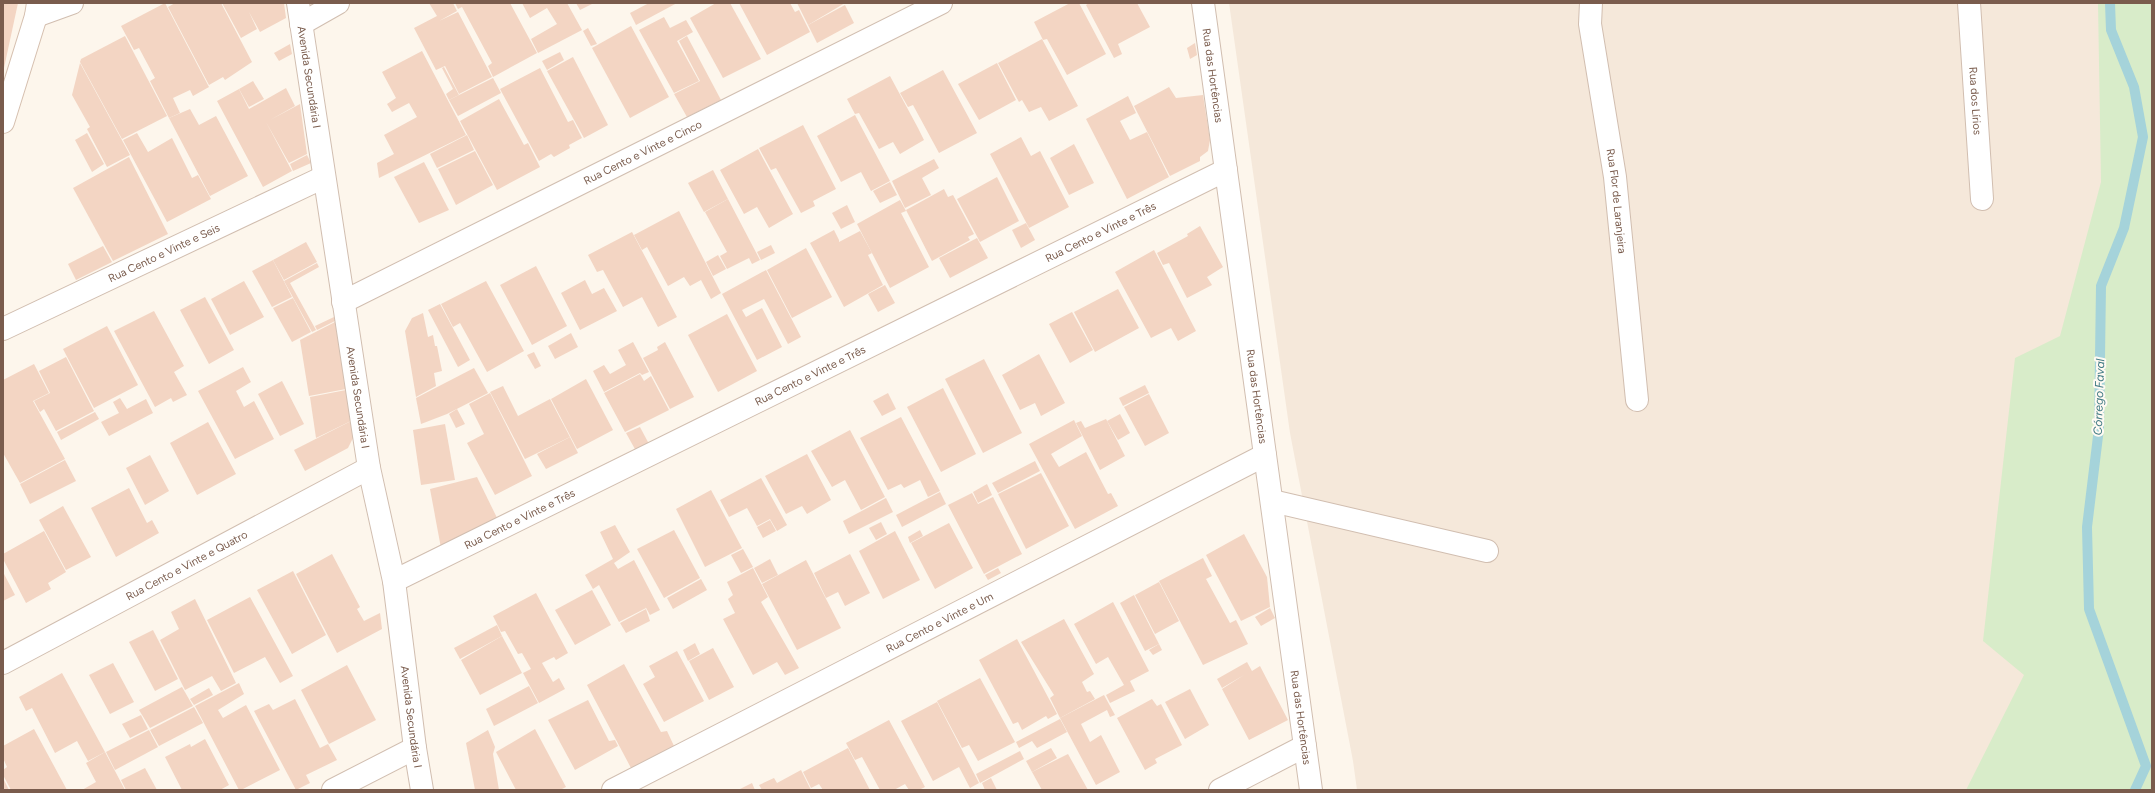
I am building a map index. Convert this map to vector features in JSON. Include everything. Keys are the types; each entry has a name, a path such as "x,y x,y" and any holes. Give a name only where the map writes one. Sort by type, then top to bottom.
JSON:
{"street":[{"path":"3,122 37,9 72,3"},
{"path":"299,13 338,3"},
{"name":"Rua Cento e Vinte e Cinco","path":"343,302 941,3"},
{"name":"Rua das Hortências","path":"1203,3 1311,790"},
{"name":"Rua Flor de Laranjeira","path":"1590,3 1590,24 1615,177 1637,400"},
{"name":"Rua dos Lírios","path":"1969,3 1982,199"},
{"name":"Avenida Secundária I","path":"299,13 369,468 394,581 415,748 422,790"},
{"name":"Rua Cento e Vinte e Três","path":"394,581 1226,170"},
{"name":"Rua Cento e Vinte e Seis","path":"3,329 324,177"},
{"name":"Rua Cento e Vinte e Um","path":"613,790 1265,454"},
{"name":"Rua Cento e Vinte e Quatro","path":"3,663 369,468"},
{"path":"1272,501 1487,551"},
{"path":"1220,790 1305,746"},
{"path":"333,790 415,748"}],"shaded area":[{"path":"1229,3 2152,3 2152,790 1357,790 1353,761 1290,433"}],"green space":[{"path":"2098,3 2152,3 2152,790 1966,790 2024,675 1983,641 2015,358 2060,336 2101,182"}],"building":[{"path":"3,3 18,3 4,68 3,68"},
{"path":"165,3 209,87 193,96 190,90 173,98 180,113 169,118 150,81 155,78 139,48 134,50 121,26"},
{"path":"175,3 221,3 252,62 225,80 223,77 209,85 168,7"},
{"path":"222,3 284,3 286,18 260,32 249,12 257,29 241,38"},
{"path":"429,3 453,3 457,11 439,21 458,12 492,77 459,94 445,66 436,70 414,28 437,16"},
{"path":"455,3 510,3 537,53 493,77 488,66 492,63 462,7 458,9"},
{"path":"522,3 567,3 582,30 538,53 531,39 557,24 547,8 530,18"},
{"path":"576,3 594,3 580,10"},
{"path":"649,3 677,3 636,25 630,13"},
{"path":"716,3 730,3 761,59 723,78 690,18"},
{"path":"739,3 790,3 795,12 799,10 810,32 767,55"},
{"path":"797,3 845,3 808,25"},
{"path":"1070,3 1079,3 1106,54 1067,75 1047,39 1043,40 1034,22"},
{"path":"1089,3 1137,3 1150,27 1118,44 1122,54 1114,58 1086,5"},
{"path":"845,5 854,23 817,43 808,25"},
{"path":"664,17 670,28 686,20 693,32 677,41 699,81 674,93 639,30"},
{"path":"631,26 669,97 630,118 592,48"},
{"path":"588,28 597,44 591,46 583,31"},
{"path":"125,36 167,116 122,139 80,62 81,59"},
{"path":"687,36 721,100 687,117 674,94 700,81 679,41"},
{"path":"1042,39 1078,106 1049,121 1041,107 1029,112 1022,100 1019,102 998,63"},
{"path":"1195,43 1197,55 1190,59 1187,48"},
{"path":"290,44 292,54 279,61 274,53"},
{"path":"422,51 466,135 379,178 377,163 394,154 384,135 417,117 409,103 392,112 387,104 396,98 382,72"},
{"path":"560,52 564,60 547,70 542,61"},
{"path":"573,57 608,125 584,138 547,71"},
{"path":"80,63 130,155 107,167 87,129 90,127 72,95"},
{"path":"997,63 1016,100 979,120 958,84"},
{"path":"444,67 459,95 449,100 446,94 453,89 442,68"},
{"path":"540,68 568,122 573,120 582,138 569,145 570,148 554,157 551,154 539,161 500,89"},
{"path":"943,70 977,133 939,153 913,105 908,107 900,93"},
{"path":"890,76 924,140 900,154 893,142 879,149 859,113 855,114 847,99"},
{"path":"493,78 501,93 458,116 449,100"},
{"path":"253,81 264,99 249,107 239,89"},
{"path":"1169,87 1176,98 1203,95 1210,140 1208,151 1200,157 1200,161 1170,176 1134,106"},
{"path":"286,88 295,106 270,120 300,104 307,154 289,163 266,122 292,171 263,187 217,101 239,89 249,109"},
{"path":"1128,96 1136,113 1120,121 1130,140 1147,132 1169,177 1127,199 1086,119"},
{"path":"499,99 524,145 528,143 540,167 497,190 460,121"},
{"path":"190,109 199,125 216,116 248,176 210,196 169,118"},
{"path":"855,115 890,181 871,191 861,172 841,182 817,136"},
{"path":"803,125 836,189 813,201 815,206 801,213 776,168 771,170 759,148"},
{"path":"87,133 104,164 92,172 75,140"},
{"path":"137,133 148,152 172,138 192,178 198,175 211,199 167,222 123,140"},
{"path":"467,135 474,150 437,168 430,154"},
{"path":"1021,137 1031,156 1040,151 1069,207 1029,228 990,154"},
{"path":"1074,144 1094,183 1069,195 1050,158"},
{"path":"758,149 793,214 769,228 757,207 744,214 720,170"},
{"path":"475,151 493,185 456,205 438,169"},
{"path":"307,155 311,163 293,171 290,164"},
{"path":"129,157 168,234 113,261 73,188"},
{"path":"934,159 939,168 922,178 931,195 905,208 892,181"},
{"path":"424,162 449,210 419,223 394,177"},
{"path":"713,170 728,199 704,212 688,183"},
{"path":"997,177 1019,221 980,242 957,199"},
{"path":"890,182 897,195 880,203 873,191"},
{"path":"944,189 948,197 953,195 974,234 968,237 970,240 932,261 906,210"},
{"path":"728,199 760,260 752,264 749,258 727,269 720,256 727,252 705,212"},
{"path":"900,200 906,211 901,213 929,267 890,288 857,224"},
{"path":"847,205 855,222 841,229 832,213"},
{"path":"679,211 721,293 711,299 701,280 690,286 684,277 668,286 647,247 642,250 634,235"},
{"path":"1026,223 1035,240 1021,248 1012,230"},
{"path":"1200,226 1223,267 1207,277 1212,285 1187,298 1169,263 1163,265 1157,253 1188,236 1187,234"},
{"path":"834,230 839,242 860,231 872,253 868,255 883,285 844,307 810,243"},
{"path":"632,232 677,317 658,327 642,297 623,307 603,270 597,272 588,255"},
{"path":"977,238 988,258 950,278 939,258"},
{"path":"306,242 317,262 284,280 273,260"},
{"path":"771,245 775,253 761,260 757,252"},
{"path":"103,246 112,262 76,280 68,264"},
{"path":"806,248 832,297 792,318 767,270"},
{"path":"1154,250 1196,331 1178,341 1171,328 1151,338 1115,272"},
{"path":"718,255 726,269 713,276 706,262"},
{"path":"273,260 292,297 272,307 252,271"},
{"path":"317,263 319,267 290,283 316,330 312,332 284,281"},
{"path":"536,266 567,326 532,345 500,285"},
{"path":"766,270 801,337 788,344 764,299 742,310 746,317 762,308 782,347 757,360 722,294"},
{"path":"585,280 592,294 604,288 617,311 580,330 561,293"},
{"path":"244,281 264,317 230,335 211,299"},
{"path":"486,281 524,351 487,372 460,323 453,327 441,304"},
{"path":"885,285 895,303 878,312 868,294"},
{"path":"1118,289 1139,328 1095,352 1074,312"},
{"path":"205,297 234,350 209,364 180,310"},
{"path":"293,298 311,332 292,342 273,308"},
{"path":"440,304 470,360 458,367 428,310"},
{"path":"154,311 184,366 174,372 187,395 173,402 171,398 155,407 114,331"},
{"path":"1072,312 1093,350 1070,363 1049,324"},
{"path":"423,313 428,337 433,335 435,346 437,346 442,371 434,373 436,386 416,397 405,331 412,318"},
{"path":"727,314 757,371 718,392 688,335"},
{"path":"334,317 335,321 317,330 315,326"},
{"path":"335,322 346,389 309,396 300,340"},
{"path":"107,326 138,385 94,408 63,349"},
{"path":"571,333 578,347 555,359 548,346"},
{"path":"633,342 649,372 642,375 640,373 604,392 593,371 604,365 610,374 626,365 618,350"},
{"path":"665,342 694,397 670,409 643,358 658,350 657,347"},
{"path":"534,352 541,366 535,369 527,355"},
{"path":"1039,354 1065,403 1041,416 1035,403 1020,410 1002,375"},
{"path":"66,357 94,411 56,431 44,409 40,412 34,401 50,393 39,371"},
{"path":"984,359 1022,433 983,453 945,379"},
{"path":"34,364 49,393 33,401 65,459 20,483 3,453 3,380"},
{"path":"243,367 251,382 236,391 244,407 254,401 274,439 235,459 198,391"},
{"path":"474,368 488,393 447,414 421,424 416,398"},
{"path":"640,374 644,381 651,376 669,410 625,432 604,393"},
{"path":"586,379 613,430 577,449 551,399"},
{"path":"282,381 304,424 280,436 258,394"},
{"path":"1145,385 1149,393 1123,406 1119,398"},
{"path":"503,386 518,416 550,399 570,437 525,459 490,392"},
{"path":"943,388 976,454 941,472 907,407"},
{"path":"346,390 351,421 316,438 310,397"},
{"path":"490,393 532,476 495,495 467,443 484,434 469,404"},
{"path":"888,393 896,409 882,416 873,401"},
{"path":"1149,394 1169,433 1145,446 1124,407"},
{"path":"120,398 127,409 146,399 153,413 109,436 101,422 119,413 113,402"},
{"path":"457,409 465,424 456,428 449,414"},
{"path":"95,412 99,419 61,440 57,432"},
{"path":"1120,414 1130,433 1118,440 1107,421"},
{"path":"901,417 940,491 928,497 920,480 904,488 901,484 888,490 860,438"},
{"path":"1106,419 1125,456 1100,470 1076,423 1081,421 1085,428"},
{"path":"1074,420 1082,436 1051,454 1059,467 1086,452 1108,494 1111,493 1118,506 1075,529 1029,444"},
{"path":"351,421 354,436 348,448 305,471 294,450"},
{"path":"208,422 236,474 197,495 170,443"},
{"path":"445,424 455,480 421,485 413,430"},
{"path":"640,427 649,444 636,451 626,433"},
{"path":"850,430 885,497 861,510 845,480 832,487 811,451"},
{"path":"570,437 578,453 546,469 537,454"},
{"path":"807,454 831,500 807,514 802,506 786,514 765,476"},
{"path":"150,455 169,491 145,505 126,468"},
{"path":"65,460 76,481 30,504 20,484"},
{"path":"1035,461 1040,471 998,493 992,483"},
{"path":"1041,473 1069,526 1026,549 998,494"},
{"path":"477,477 501,526 441,548 430,489"},
{"path":"761,478 787,525 777,531 770,519 757,526 747,508 729,517 720,500"},
{"path":"987,484 992,495 978,503 973,492"},
{"path":"129,488 147,523 152,520 159,533 116,557 91,508"},
{"path":"711,490 742,548 705,567 676,509"},
{"path":"940,492 946,504 902,527 896,515"},
{"path":"972,493 978,504 993,497 1022,554 984,574 948,505"},
{"path":"886,498 893,512 849,534 843,521"},
{"path":"63,506 91,557 66,570 39,520"},
{"path":"770,520 776,531 763,538 757,527"},
{"path":"881,522 887,534 876,540 869,528"},
{"path":"949,523 973,568 935,589 911,543"},
{"path":"615,525 630,552 614,563 618,569 634,560 660,610 650,615 645,606 646,608 619,622 599,585 593,589 585,575 613,559 600,532"},
{"path":"674,530 700,578 664,598 637,549"},
{"path":"920,530 923,536 910,543 908,537"},
{"path":"44,531 66,572 48,583 51,589 26,603 3,559 3,554"},
{"path":"895,531 920,580 883,599 859,551"},
{"path":"1244,534 1267,577 1270,607 1241,621 1206,555"},
{"path":"743,549 753,567 741,573 731,555"},
{"path":"332,554 360,607 357,609 364,621 380,613 382,629 337,653 296,574"},
{"path":"850,554 870,593 845,606 838,592 826,598 814,573"},
{"path":"1203,558 1212,576 1206,579 1230,623 1236,620 1248,644 1203,665 1159,581"},
{"path":"770,559 778,575 762,583 754,568"},
{"path":"806,560 841,628 797,650 762,584"},
{"path":"753,568 768,597 761,602 799,668 785,675 777,662 753,675 723,619 735,613 728,599 733,595 727,582"},
{"path":"998,568 1001,573 988,580 985,575"},
{"path":"293,571 326,635 292,654 257,590"},
{"path":"3,572 15,595 3,601"},
{"path":"701,579 707,590 673,609 667,598"},
{"path":"1159,582 1179,621 1155,634 1135,595"},
{"path":"592,590 611,625 575,645 555,610"},
{"path":"536,593 568,653 556,660 554,657 542,663 553,682 559,678 565,689 539,703 523,673 531,669 522,653 518,654 505,631 501,632 493,616"},
{"path":"1134,595 1159,644 1145,651 1120,603"},
{"path":"250,597 293,676 280,683 265,657 234,673 207,620"},
{"path":"195,599 236,683 221,691 212,676 185,690 160,640 179,629 171,612"},
{"path":"1113,602 1149,671 1130,681 1135,691 1110,703 1106,695 1124,685 1108,657 1096,664 1074,624"},
{"path":"1270,608 1275,618 1261,626 1255,617"},
{"path":"646,609 650,621 626,633 620,623"},
{"path":"1064,619 1094,674 1082,682 1087,692 1090,691 1095,699 1060,718 1050,698 1054,695 1021,642"},
{"path":"497,625 502,636 460,659 454,648"},
{"path":"153,630 178,679 155,691 129,642"},
{"path":"502,636 522,673 480,695 461,660"},
{"path":"1017,639 1057,714 1048,719 1046,716 1022,730 1018,722 1013,724 979,660"},
{"path":"695,643 700,654 688,661 683,650"},
{"path":"1159,644 1162,650 1153,655 1149,650"},
{"path":"713,648 734,687 709,700 689,661"},
{"path":"677,651 704,701 664,722 643,684 655,677 649,666"},
{"path":"1247,662 1252,671 1260,666 1288,720 1249,740 1222,689 1244,675 1222,688 1217,679"},
{"path":"113,663 134,702 110,714 89,675"},
{"path":"624,664 661,732 667,731 674,746 631,768 587,685"},
{"path":"347,665 376,720 329,744 301,690"},
{"path":"62,673 105,752 88,761 77,741 55,753 32,708 26,711 19,697"},
{"path":"980,678 1015,742 978,761 969,745 962,748 937,701"},
{"path":"239,683 244,694 218,710 223,718 246,705 280,770 241,790 239,790 195,706"},
{"path":"529,686 538,703 494,726 486,709"},
{"path":"182,687 193,706 150,728 139,710"},
{"path":"209,688 213,695 194,705 190,699"},
{"path":"1190,689 1209,725 1185,739 1165,702"},
{"path":"1104,695 1115,715 1110,717 1107,710 1081,724 1090,742 1101,735 1120,772 1096,785 1060,718"},
{"path":"295,699 320,748 328,744 337,760 306,775 310,783 296,790 254,711 269,704 273,710"},
{"path":"1152,699 1157,706 1161,704 1182,745 1155,759 1157,763 1145,770 1117,718"},
{"path":"588,700 609,741 615,740 618,746 575,770 548,720"},
{"path":"937,702 979,783 970,788 959,767 933,781 901,721"},
{"path":"194,707 203,723 159,746 150,730"},
{"path":"141,715 148,729 130,738 122,724"},
{"path":"1060,719 1067,732 1037,748 1032,741 1019,748 1016,742"},
{"path":"889,720 925,787 919,790 909,790 905,784 894,790 880,790 862,757 855,760 846,743"},
{"path":"34,729 67,790 11,790 3,775 3,770 7,767 3,758 3,746"},
{"path":"535,729 566,787 560,790 516,790 496,752"},
{"path":"149,730 158,747 115,770 106,752"},
{"path":"488,730 495,747 493,754 499,790 475,790 466,743"},
{"path":"205,739 229,785 220,790 182,790 165,757 190,744 191,747"},
{"path":"848,748 870,790 823,790 819,784 811,788 803,772"},
{"path":"1051,748 1057,758 1032,772 1026,761"},
{"path":"1020,751 1024,759 980,783 976,774"},
{"path":"105,752 125,790 82,790 96,782 86,763"},
{"path":"1068,754 1088,790 1042,790 1032,772"},
{"path":"145,768 157,790 126,790 121,780"},
{"path":"801,770 811,790 762,790 759,785 774,778 777,783"},
{"path":"3,778 9,790 3,790"},
{"path":"991,778 997,790 985,790 982,783"},
{"path":"752,783 755,790 738,790"}],"waterway":[{"name":"Córrego Faval","path":"2110,3 2111,30 2134,87 2143,137 2124,228 2101,286 2099,428 2087,527 2089,609 2146,766 2135,790"}]}
